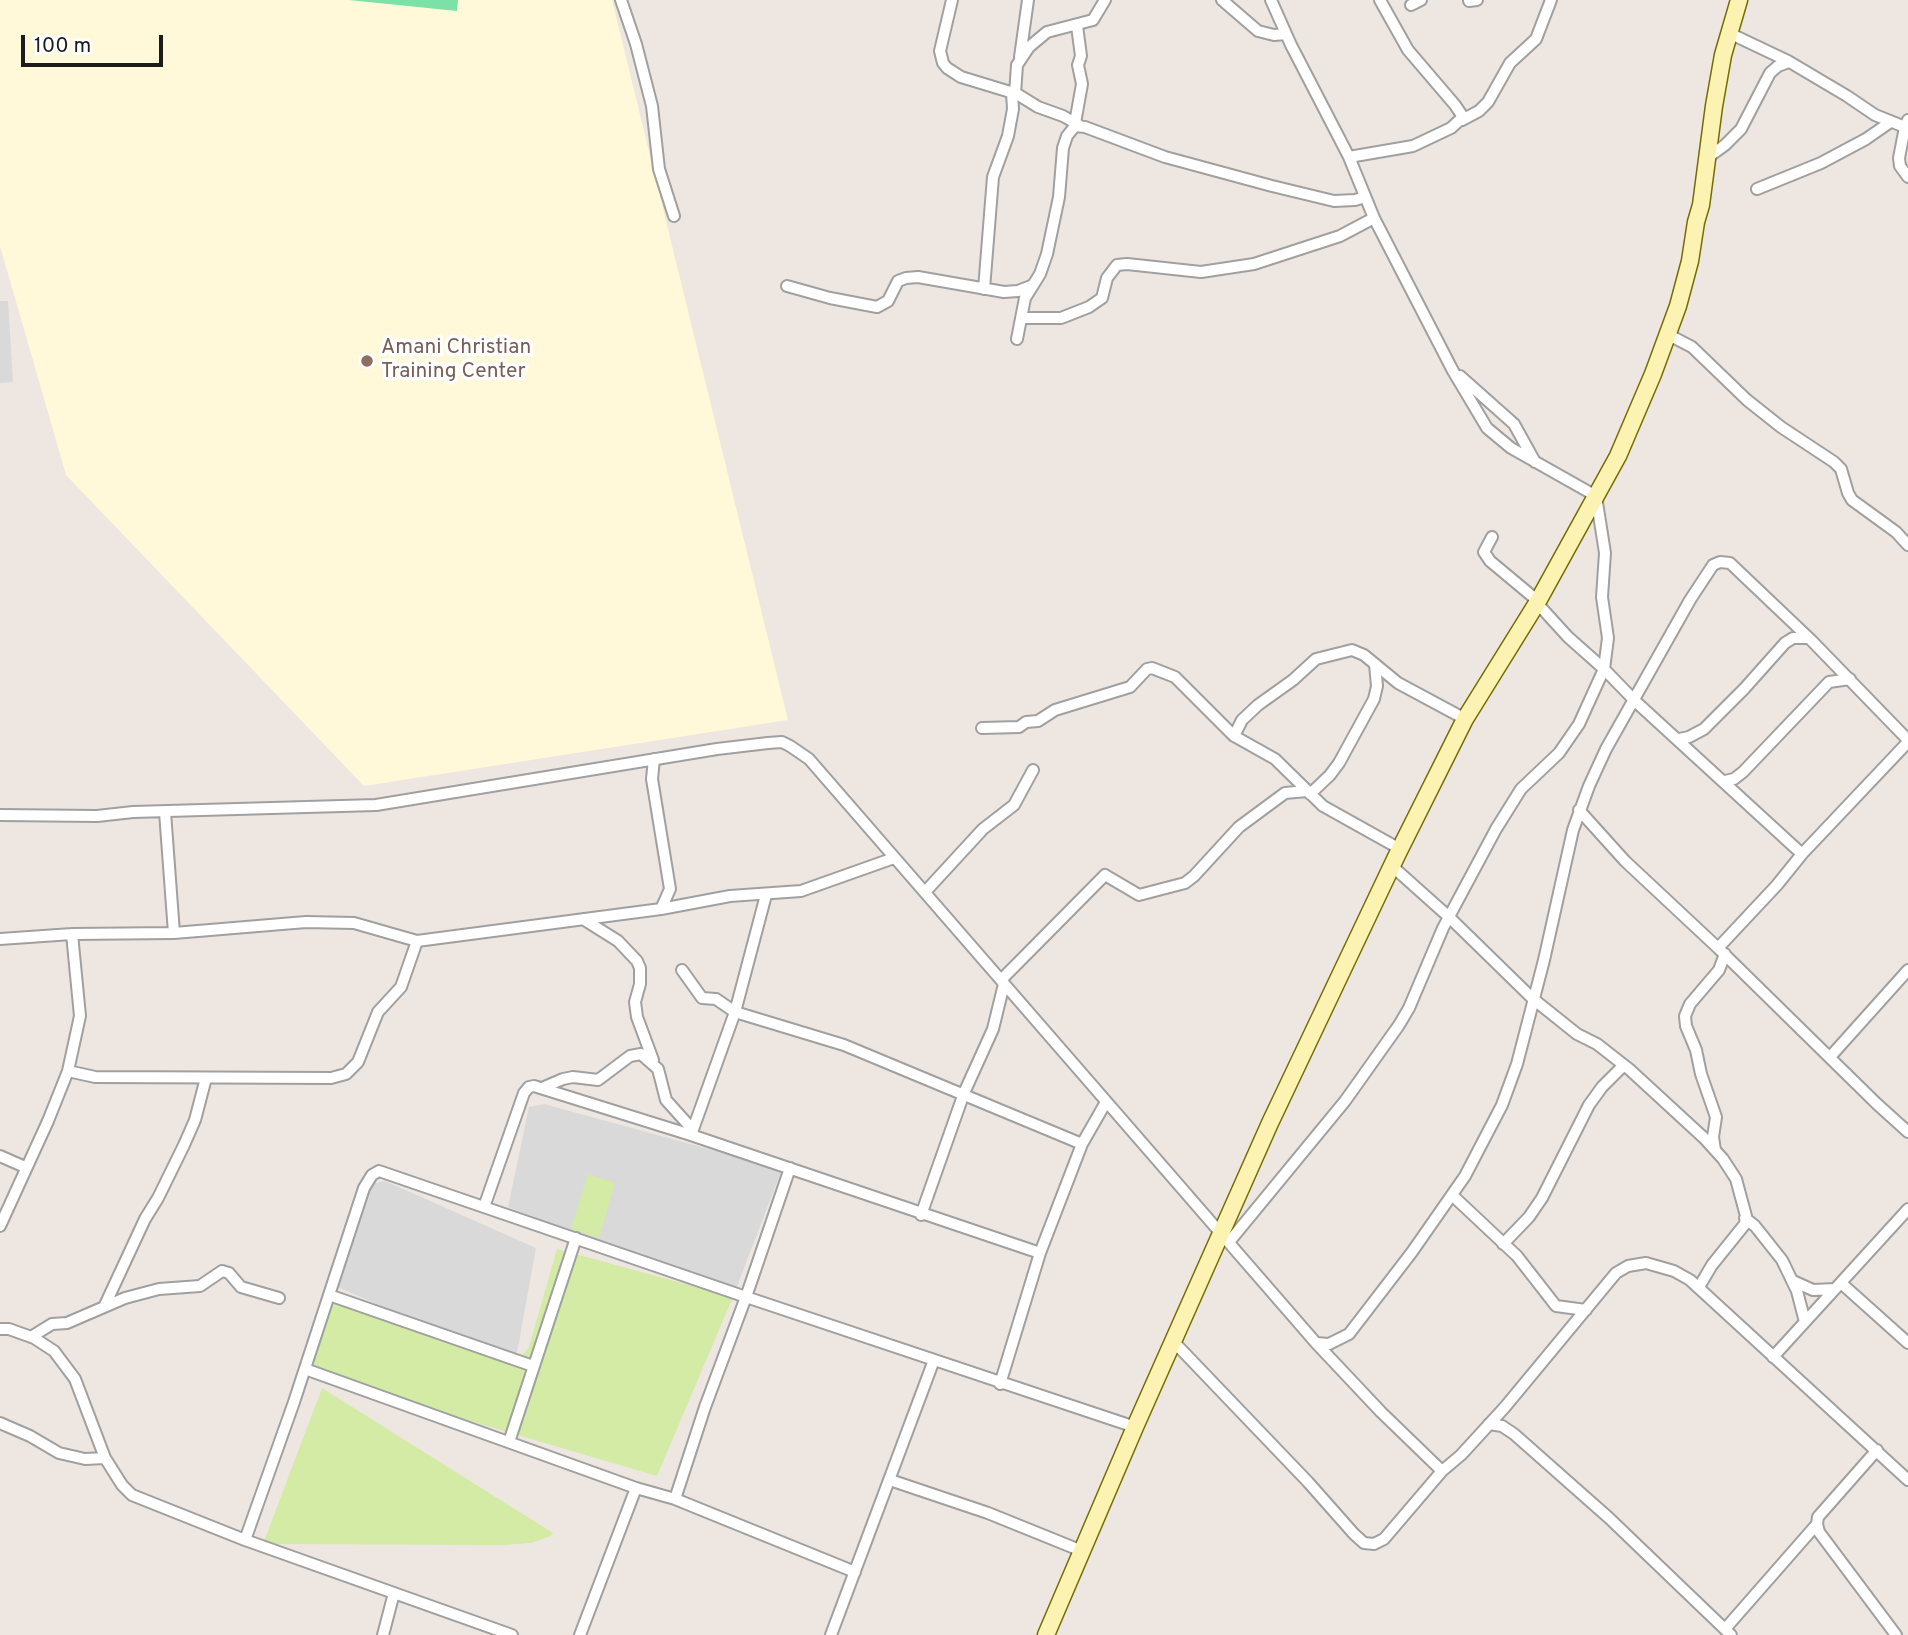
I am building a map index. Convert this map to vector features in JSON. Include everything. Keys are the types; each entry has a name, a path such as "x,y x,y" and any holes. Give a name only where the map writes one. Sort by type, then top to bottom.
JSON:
{"street":[{"path":"621,0 652,106 659,169 674,216"},
{"path":"952,0 940,51 943,63 961,77 1014,93 1077,124 1165,157 1334,201 1364,197"},
{"path":"984,289 993,177 1008,136 1028,0"},
{"path":"1019,59 1042,34 1077,26 1096,18 1105,0"},
{"path":"1222,0 1258,31 1274,35 1286,34"},
{"path":"1271,0 1349,157 1374,218 1453,371 1487,428 1499,440 1596,496"},
{"path":"1380,0 1408,50 1455,105 1462,120"},
{"path":"1469,1 1477,0"},
{"path":"1349,157 1413,146 1479,111 1488,102 1510,63 1536,39 1551,0"},
{"path":"1046,1635 1173,1341 1225,1238 1270,1123 1392,866 1465,719 1538,602 1618,456 1678,306 1690,261 1723,55 1739,0"},
{"path":"1017,339 1024,298 1042,269 1053,229 1065,141 1077,124 1082,84 1078,65 1080,56 1077,26"},
{"path":"1729,33 1789,62 1889,122 1906,124 1905,150 1900,166 1908,177"},
{"path":"1707,158 1732,140 1741,129 1770,73 1789,62"},
{"path":"1757,189 1821,163 1866,139 1889,122"},
{"path":"1022,318 1055,319 1084,310 1102,298 1107,278 1117,265 1201,272 1254,264 1340,236 1374,218"},
{"path":"788,286 877,307 888,301 900,279 918,277 1004,292 1033,285"},
{"path":"1667,334 1692,347 1747,400 1781,427 1835,462 1841,469 1848,493 1853,500 1896,532 1908,545"},
{"path":"1453,371 1514,424 1535,462"},
{"path":"1225,1238 1326,1126 1384,1049 1409,1008 1429,957 1496,829 1521,789 1559,753 1579,724 1604,669 1608,638 1602,597 1605,553 1596,496"},
{"path":"1492,537 1485,548 1486,555 1538,602 1568,637 1635,701 1802,854"},
{"path":"1317,1343 1336,1342 1349,1334 1452,1195 1476,1156 1510,1087 1544,960 1567,851 1579,810 1606,749 1690,600 1716,563 1730,563 1850,679 1908,741 1802,854 1721,951 1719,971 1690,1003 1685,1016 1686,1026 1716,1117 1713,1137 1715,1150"},
{"path":"1679,739 1704,729 1785,643 1793,638 1808,638"},
{"path":"1234,737 1242,720 1250,712 1321,656 1352,650 1359,652 1398,682 1465,719"},
{"path":"921,1215 964,1093 993,1029 1003,982 1105,875 1139,895 1185,883 1239,827 1285,793 1309,793 1330,775 1339,763 1374,699 1377,686 1375,664"},
{"path":"982,728 1019,727 1026,722 1038,721 1055,710 1130,687 1152,668 1175,677 1234,737 1275,759 1331,811 1401,849"},
{"path":"1725,781 1734,779 1743,772 1829,682 1850,679"},
{"path":"1894,726 1908,725"},
{"path":"0,814 97,816 134,812 376,805 654,759 768,743 790,746 808,759 1317,1343 1381,1412 1443,1471"},
{"path":"654,759 652,779 670,890 661,909"},
{"path":"925,892 982,830 1014,804 1033,771"},
{"path":"1579,810 1625,861 1908,1132"},
{"path":"165,812 174,933"},
{"path":"0,939 72,934 174,933 306,922 354,923 417,941 661,909 730,896 801,891 894,858"},
{"path":"1392,866 1532,998 1577,1034 1597,1044 1624,1065 1715,1150 1736,1179 1745,1224 1712,1265 1699,1287"},
{"path":"692,1133 735,1013 766,895"},
{"path":"583,919 618,941 637,961 640,968 640,984 635,1002 637,1017 660,1076 666,1100 692,1133"},
{"path":"0,1226 68,1071 80,1016 72,934"},
{"path":"68,1071 96,1077 331,1078 346,1074 358,1062 378,1012 401,987 417,941"},
{"path":"682,970 699,996 716,999 735,1013 844,1045 1082,1144"},
{"path":"1830,1057 1908,970"},
{"path":"542,1088 573,1077 598,1080 636,1054 641,1054 654,1064"},
{"path":"1503,1244 1529,1217 1542,1198 1589,1105 1624,1065"},
{"path":"105,1305 145,1219 184,1145 195,1120 206,1078"},
{"path":"484,1207 524,1093 531,1086 692,1133 921,1215 1040,1253"},
{"path":"1000,1384 1040,1253 1082,1144 1106,1102"},
{"path":"0,1156 26,1167"},
{"path":"675,1499 790,1168"},
{"path":"245,1540 364,1188 379,1171 844,1328 1000,1384 1135,1427"},
{"path":"1452,1195 1531,1273 1556,1306 1586,1310"},
{"path":"1773,1357 1908,1209"},
{"path":"1745,1217 1782,1260 1793,1281 1805,1322"},
{"path":"509,1442 576,1238"},
{"path":"1173,1341 1308,1482 1336,1516 1364,1543 1374,1545 1384,1539 1443,1471 1505,1407 1616,1273 1646,1263 1674,1271 1699,1287 1908,1480"},
{"path":"31,1337 52,1324 67,1323 105,1305 159,1289 200,1286 222,1271 229,1273 241,1287 279,1298"},
{"path":"1793,1281 1813,1290 1838,1286 1908,1343"},
{"path":"329,1296 533,1366"},
{"path":"0,1329 9,1329 31,1337 54,1350 75,1379 105,1458 122,1485 132,1495 245,1540 512,1635"},
{"path":"831,1635 934,1360"},
{"path":"305,1369 636,1488 675,1499 855,1573"},
{"path":"1505,1407 1507,1428"},
{"path":"0,1423 59,1453 85,1459 105,1458"},
{"path":"1489,1424 1507,1428 1609,1518 1728,1632 1817,1524"},
{"path":"1877,1450 1818,1517 1817,1524 1819,1532 1896,1635"},
{"path":"890,1480 988,1513 1082,1551"},
{"path":"580,1635 636,1488"},
{"path":"383,1635 394,1593"}],"shaded area":[{"name":"Amani Christian Training Center","path":"0,0 612,0 788,720 364,786 66,475 0,246"},
{"path":"0,301 8,301 13,382 0,383"},
{"path":"544,1104 782,1169 733,1297 508,1207 529,1107"},
{"path":"385,1181 536,1248 515,1364 326,1282 369,1189 372,1184"}],"green space":[{"path":"349,0 458,0 457,11"},
{"path":"588,1174 615,1183 599,1238 571,1229"},
{"path":"557,1249 733,1297 657,1476 300,1371 325,1298 515,1364 529,1347"},
{"path":"322,1388 553,1533 531,1543 503,1545 263,1544"}],"place":[{"name":"Amani Christian Training Center","path":"367,361"}]}
